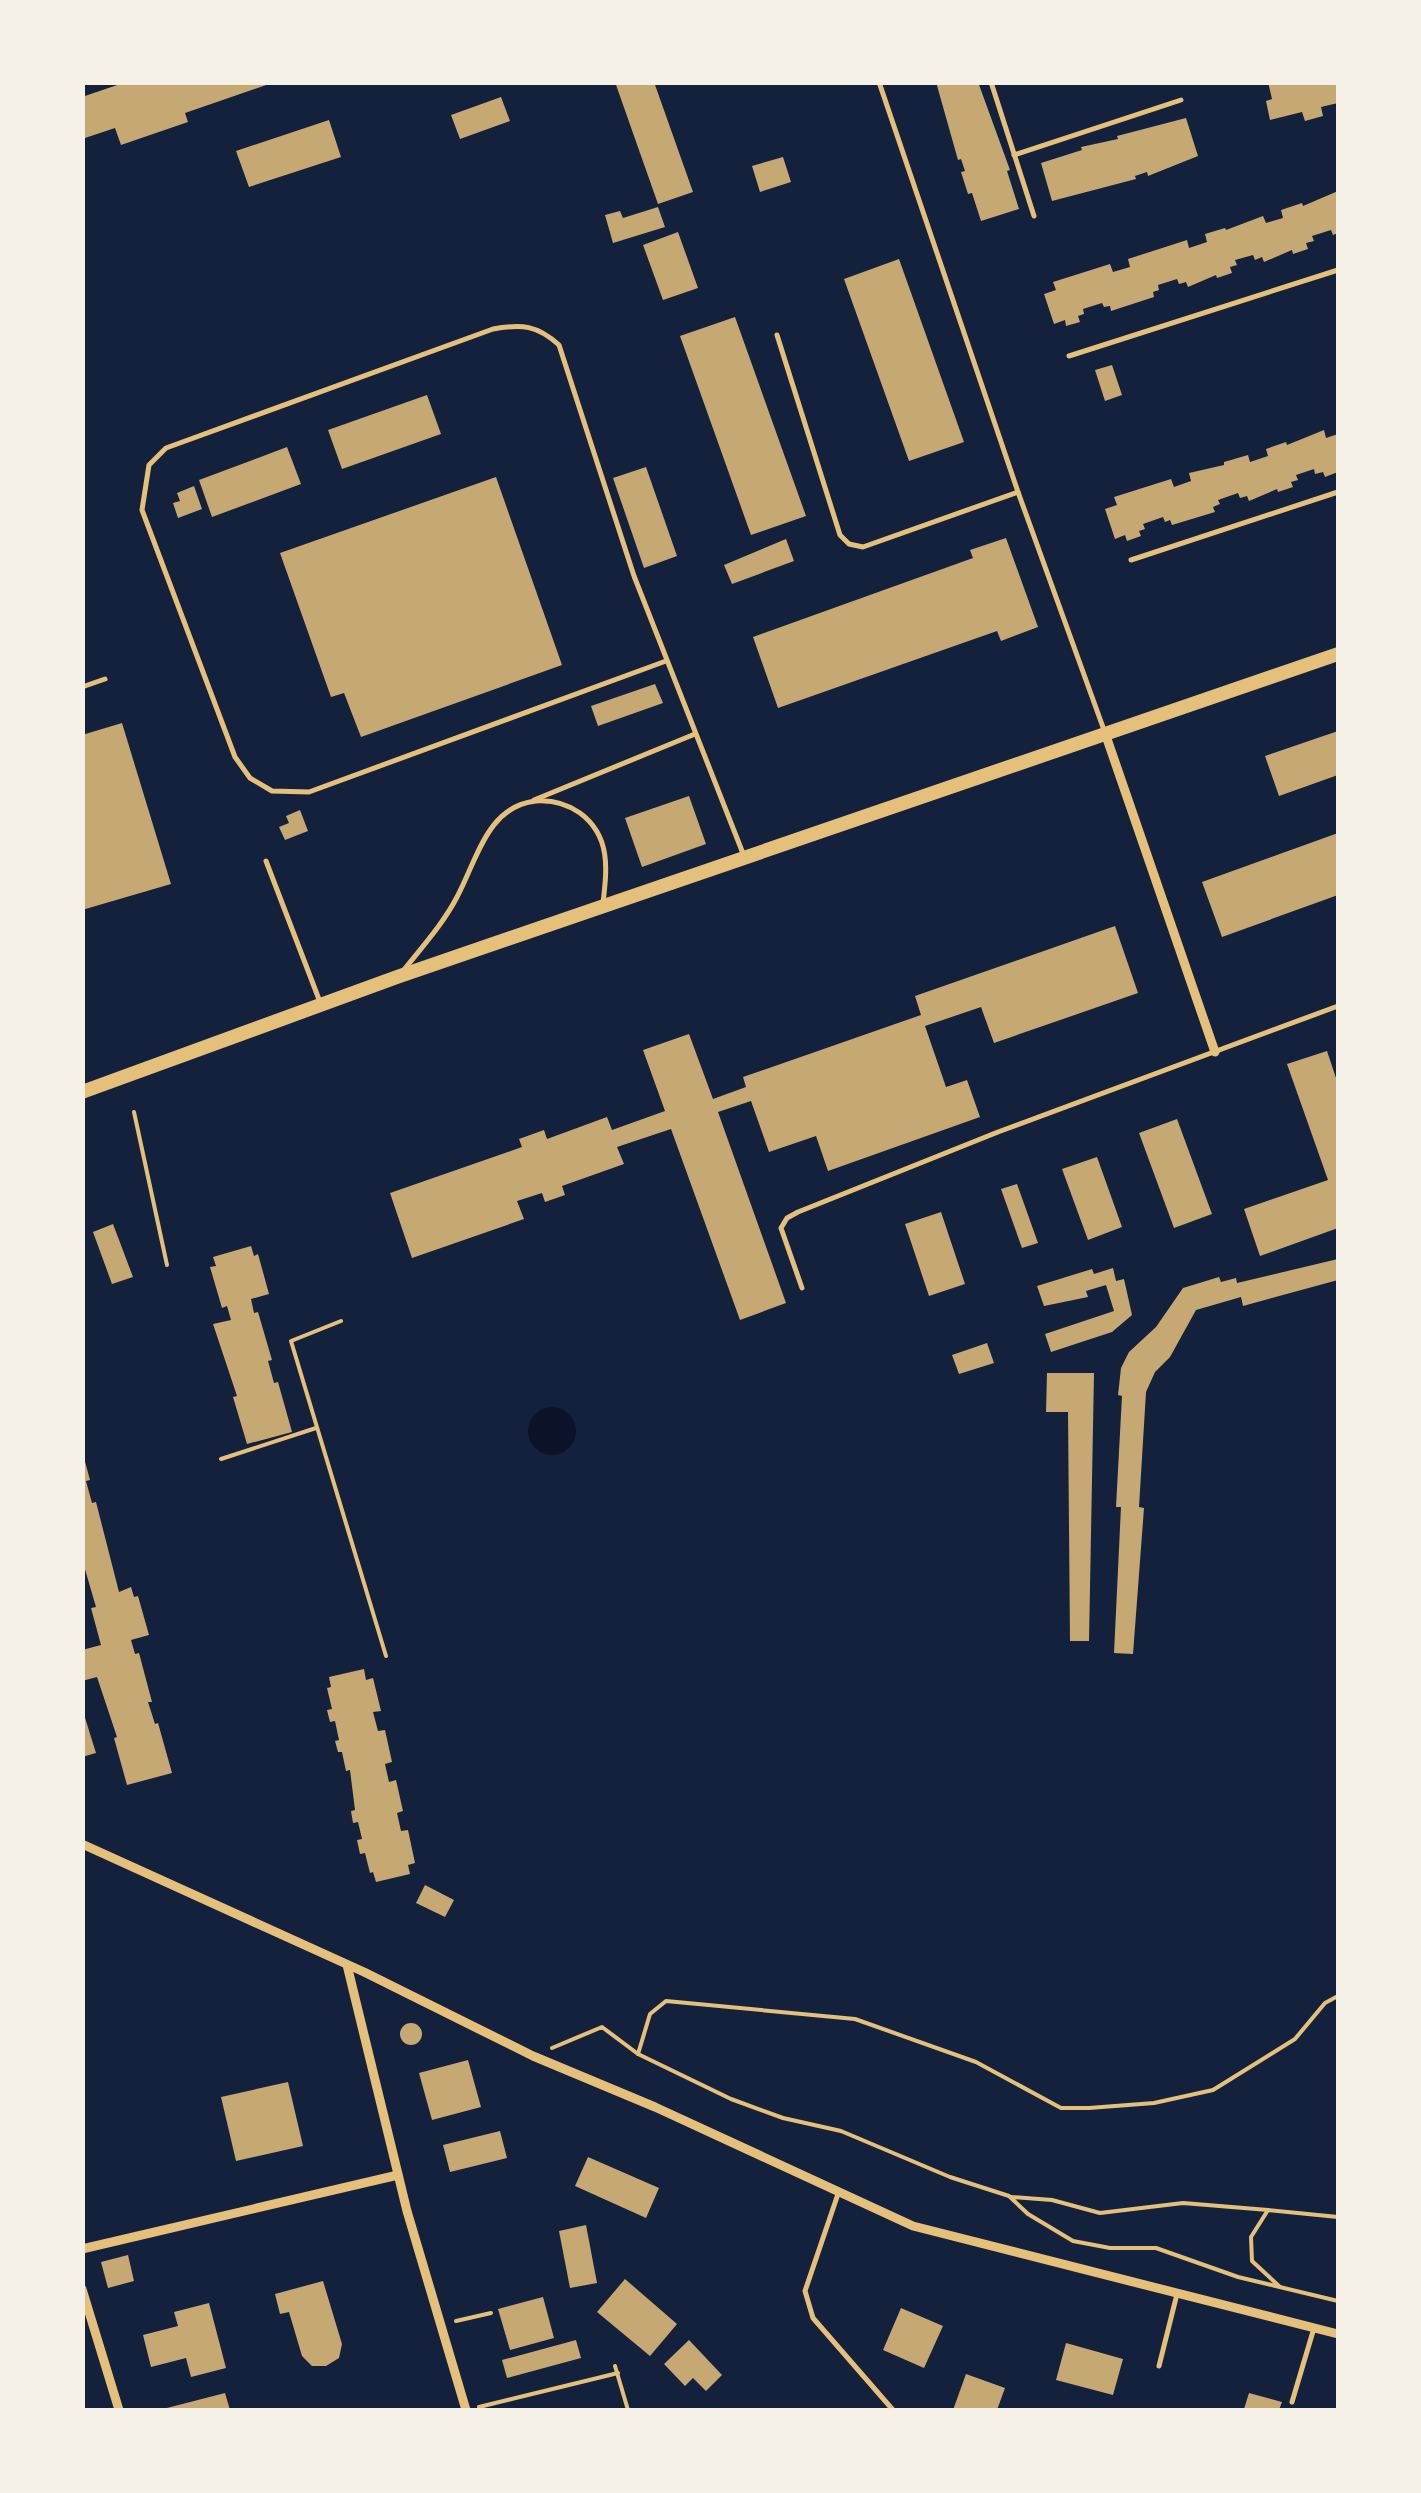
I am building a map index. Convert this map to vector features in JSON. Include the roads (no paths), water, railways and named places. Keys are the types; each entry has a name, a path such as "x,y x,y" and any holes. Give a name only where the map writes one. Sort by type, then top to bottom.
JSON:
{"main road":[{"path":"82,1092 398,977 1338,654"}],"street":[{"path":"1105,732 1215,1052"},
{"path":"82,1844 534,2056 656,2107 914,2226 1338,2334"},
{"path":"347,1965 398,2175 470,2409"},
{"path":"82,2249 398,2175"},
{"path":"82,2290 120,2410"}],"lane":[{"path":"879,82 1018,492 1105,732"},
{"path":"990,82 1034,216"},
{"path":"1014,155 1182,100"},
{"path":"1069,356 1338,270"},
{"path":"666,661 310,792 272,791 250,778 235,758 142,510 149,465 166,448 493,329 530,326 559,345 634,576 745,859"},
{"path":"778,335 840,535 849,544 862,547 1018,492"},
{"path":"1131,560 1338,492"},
{"path":"82,687 105,680"},
{"path":"398,977 439,926 457,898 488,831 505,814 695,734"},
{"path":"527,803 562,804 592,824 607,859 602,906"},
{"path":"266,862 321,1005"},
{"path":"802,1288 782,1228 786,1218 980,1140 1338,1006"},
{"path":"838,2194 804,2291 813,2318 893,2410"},
{"path":"1159,2366 1177,2294"},
{"path":"1292,2402 1314,2328"}],"water":[{"path":"552,1407 569,1414 576,1431 569,1448 552,1455 535,1448 528,1431 535,1414"}]}
